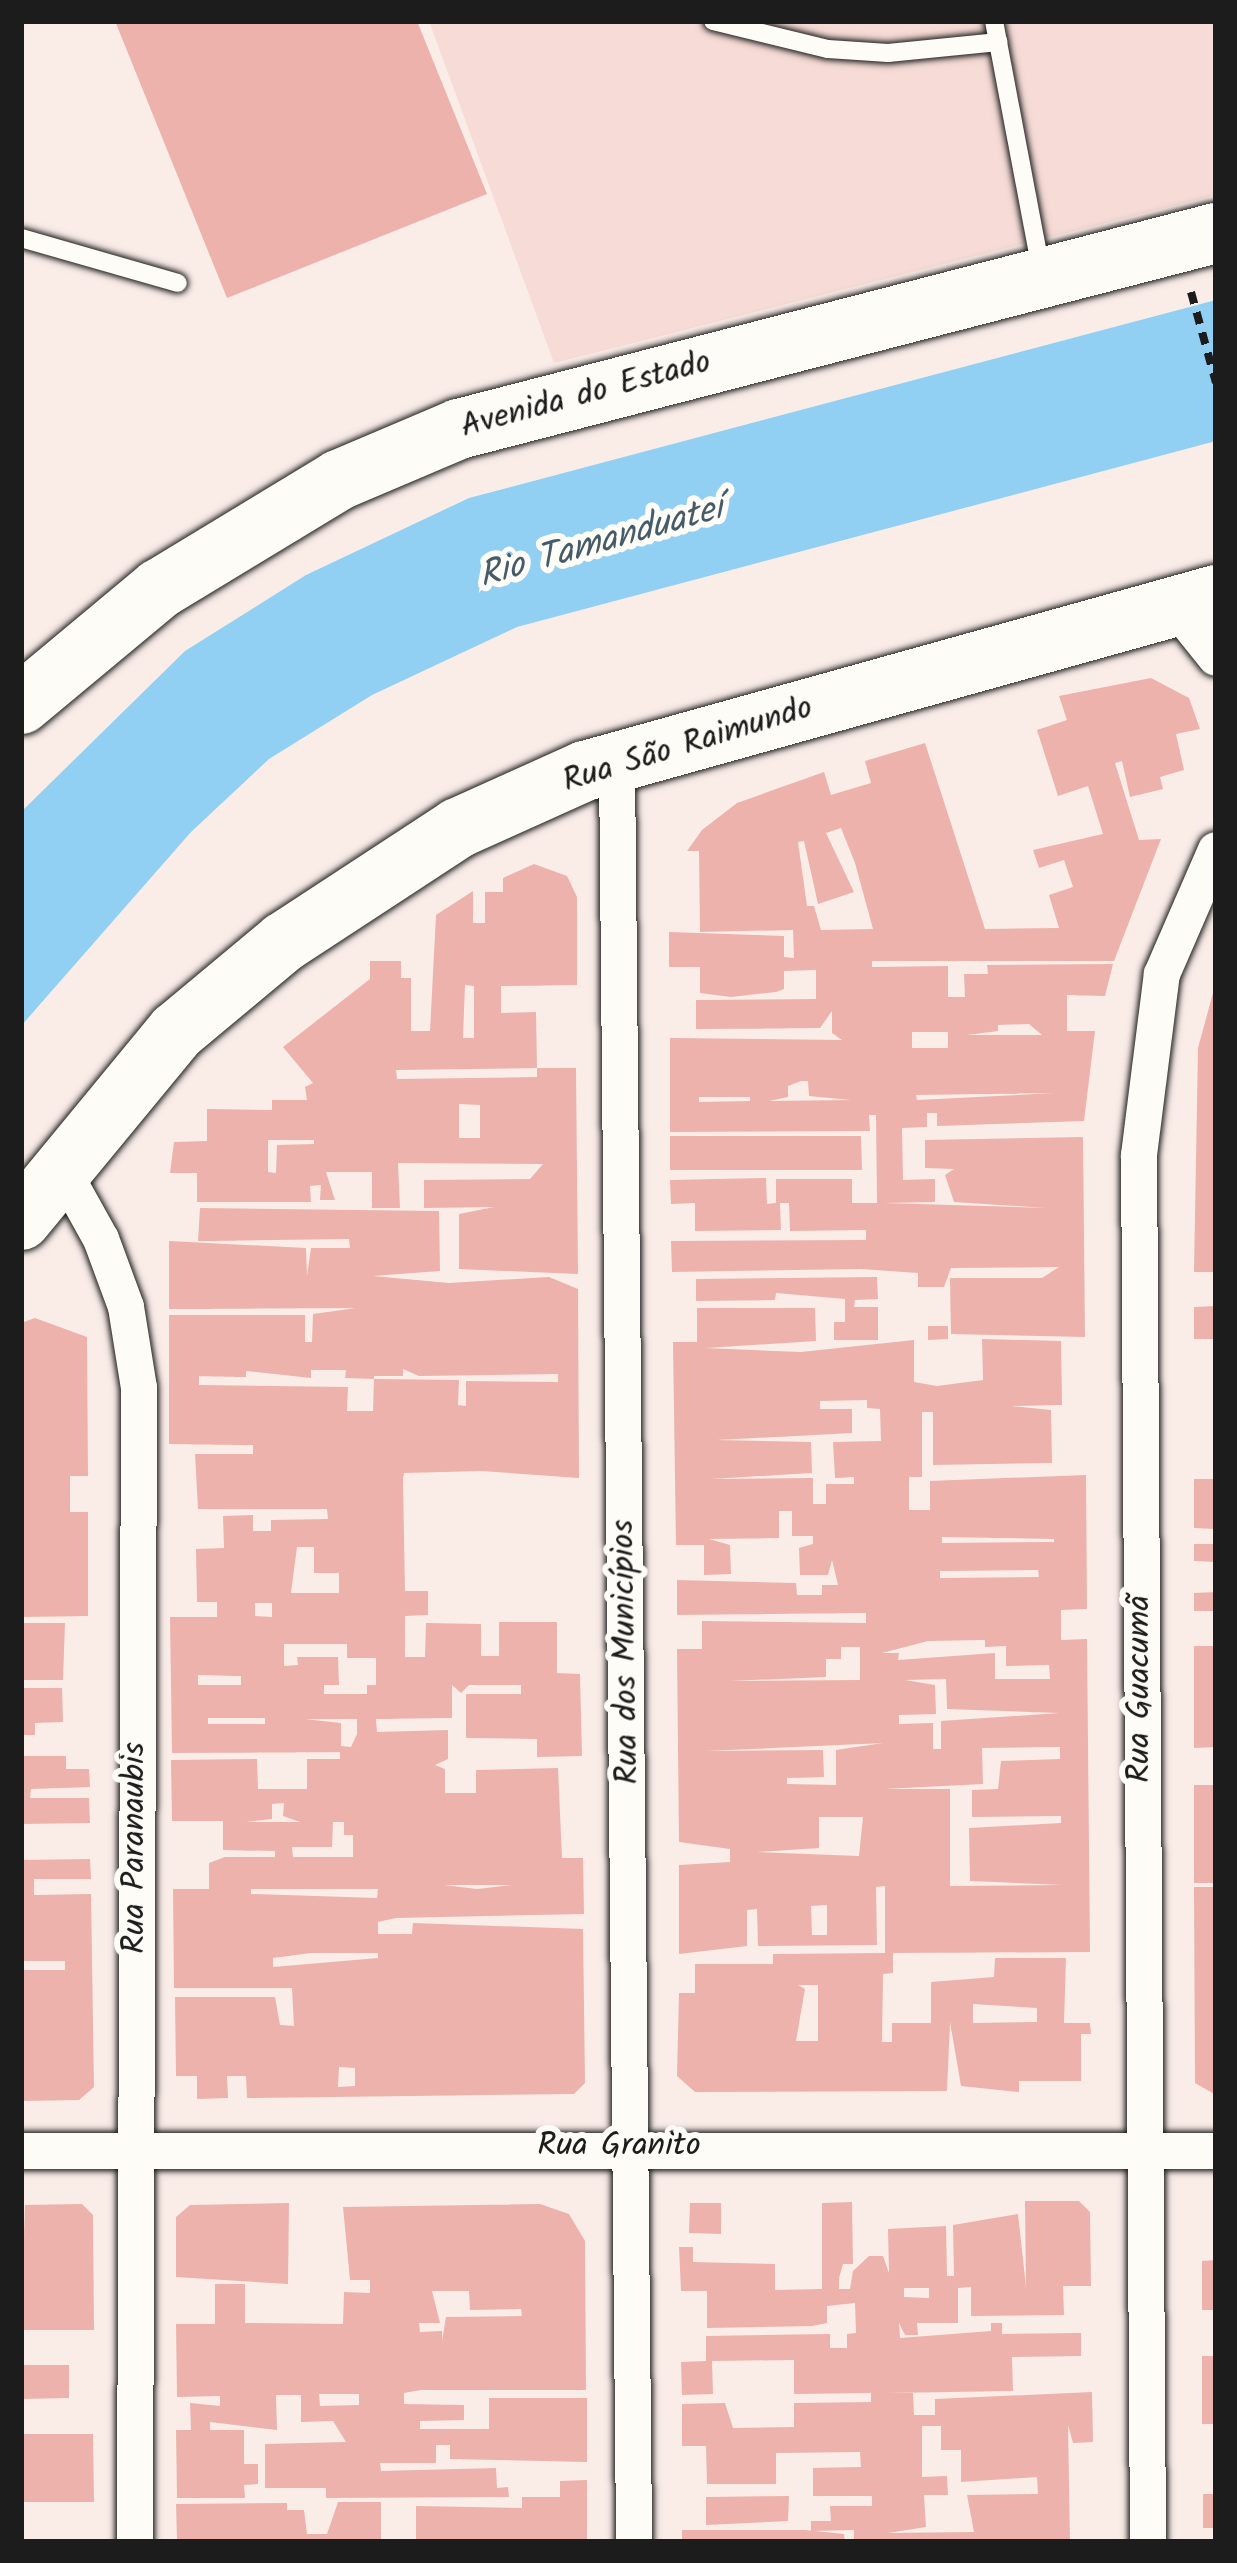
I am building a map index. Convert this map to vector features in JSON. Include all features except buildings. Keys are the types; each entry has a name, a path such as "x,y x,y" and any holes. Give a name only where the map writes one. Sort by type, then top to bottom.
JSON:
{"highway":[{"name":"Avenida do Estado","path":"21,704 159,589 339,480 439,437 1216,233"},
{"name":"Rua São Raimundo","path":"21,1220 177,1031 284,942 458,828 616,763 1196,601"}],"street":[{"path":"1196,601 1216,658"},
{"name":"Rua dos Municípios","path":"616,763 634,2542"},
{"name":"Rua Guacumã","path":"1148,2542 1139,1155 1162,974 1216,850"},
{"name":"Rua Paranaubis","path":"62,1169 101,1239 126,1307 139,1388 135,2542"},
{"name":"Rua Granito","path":"21,2151 632,2146 1216,2150"}],"lane":[{"path":"713,21 828,49 888,53 998,41"},
{"path":"994,21 1042,277"},
{"path":"21,238 178,283"}],"path":[{"path":"1193,301 1216,383"}],"shaded area":[{"path":"429,21 1216,21 1216,195 554,363"}],"water":[{"name":"Rio Tamanduateí","path":"1216,300 1216,441 517,627 372,695 269,759 191,832 21,1026 21,812 185,651 306,575 469,498"}]}
